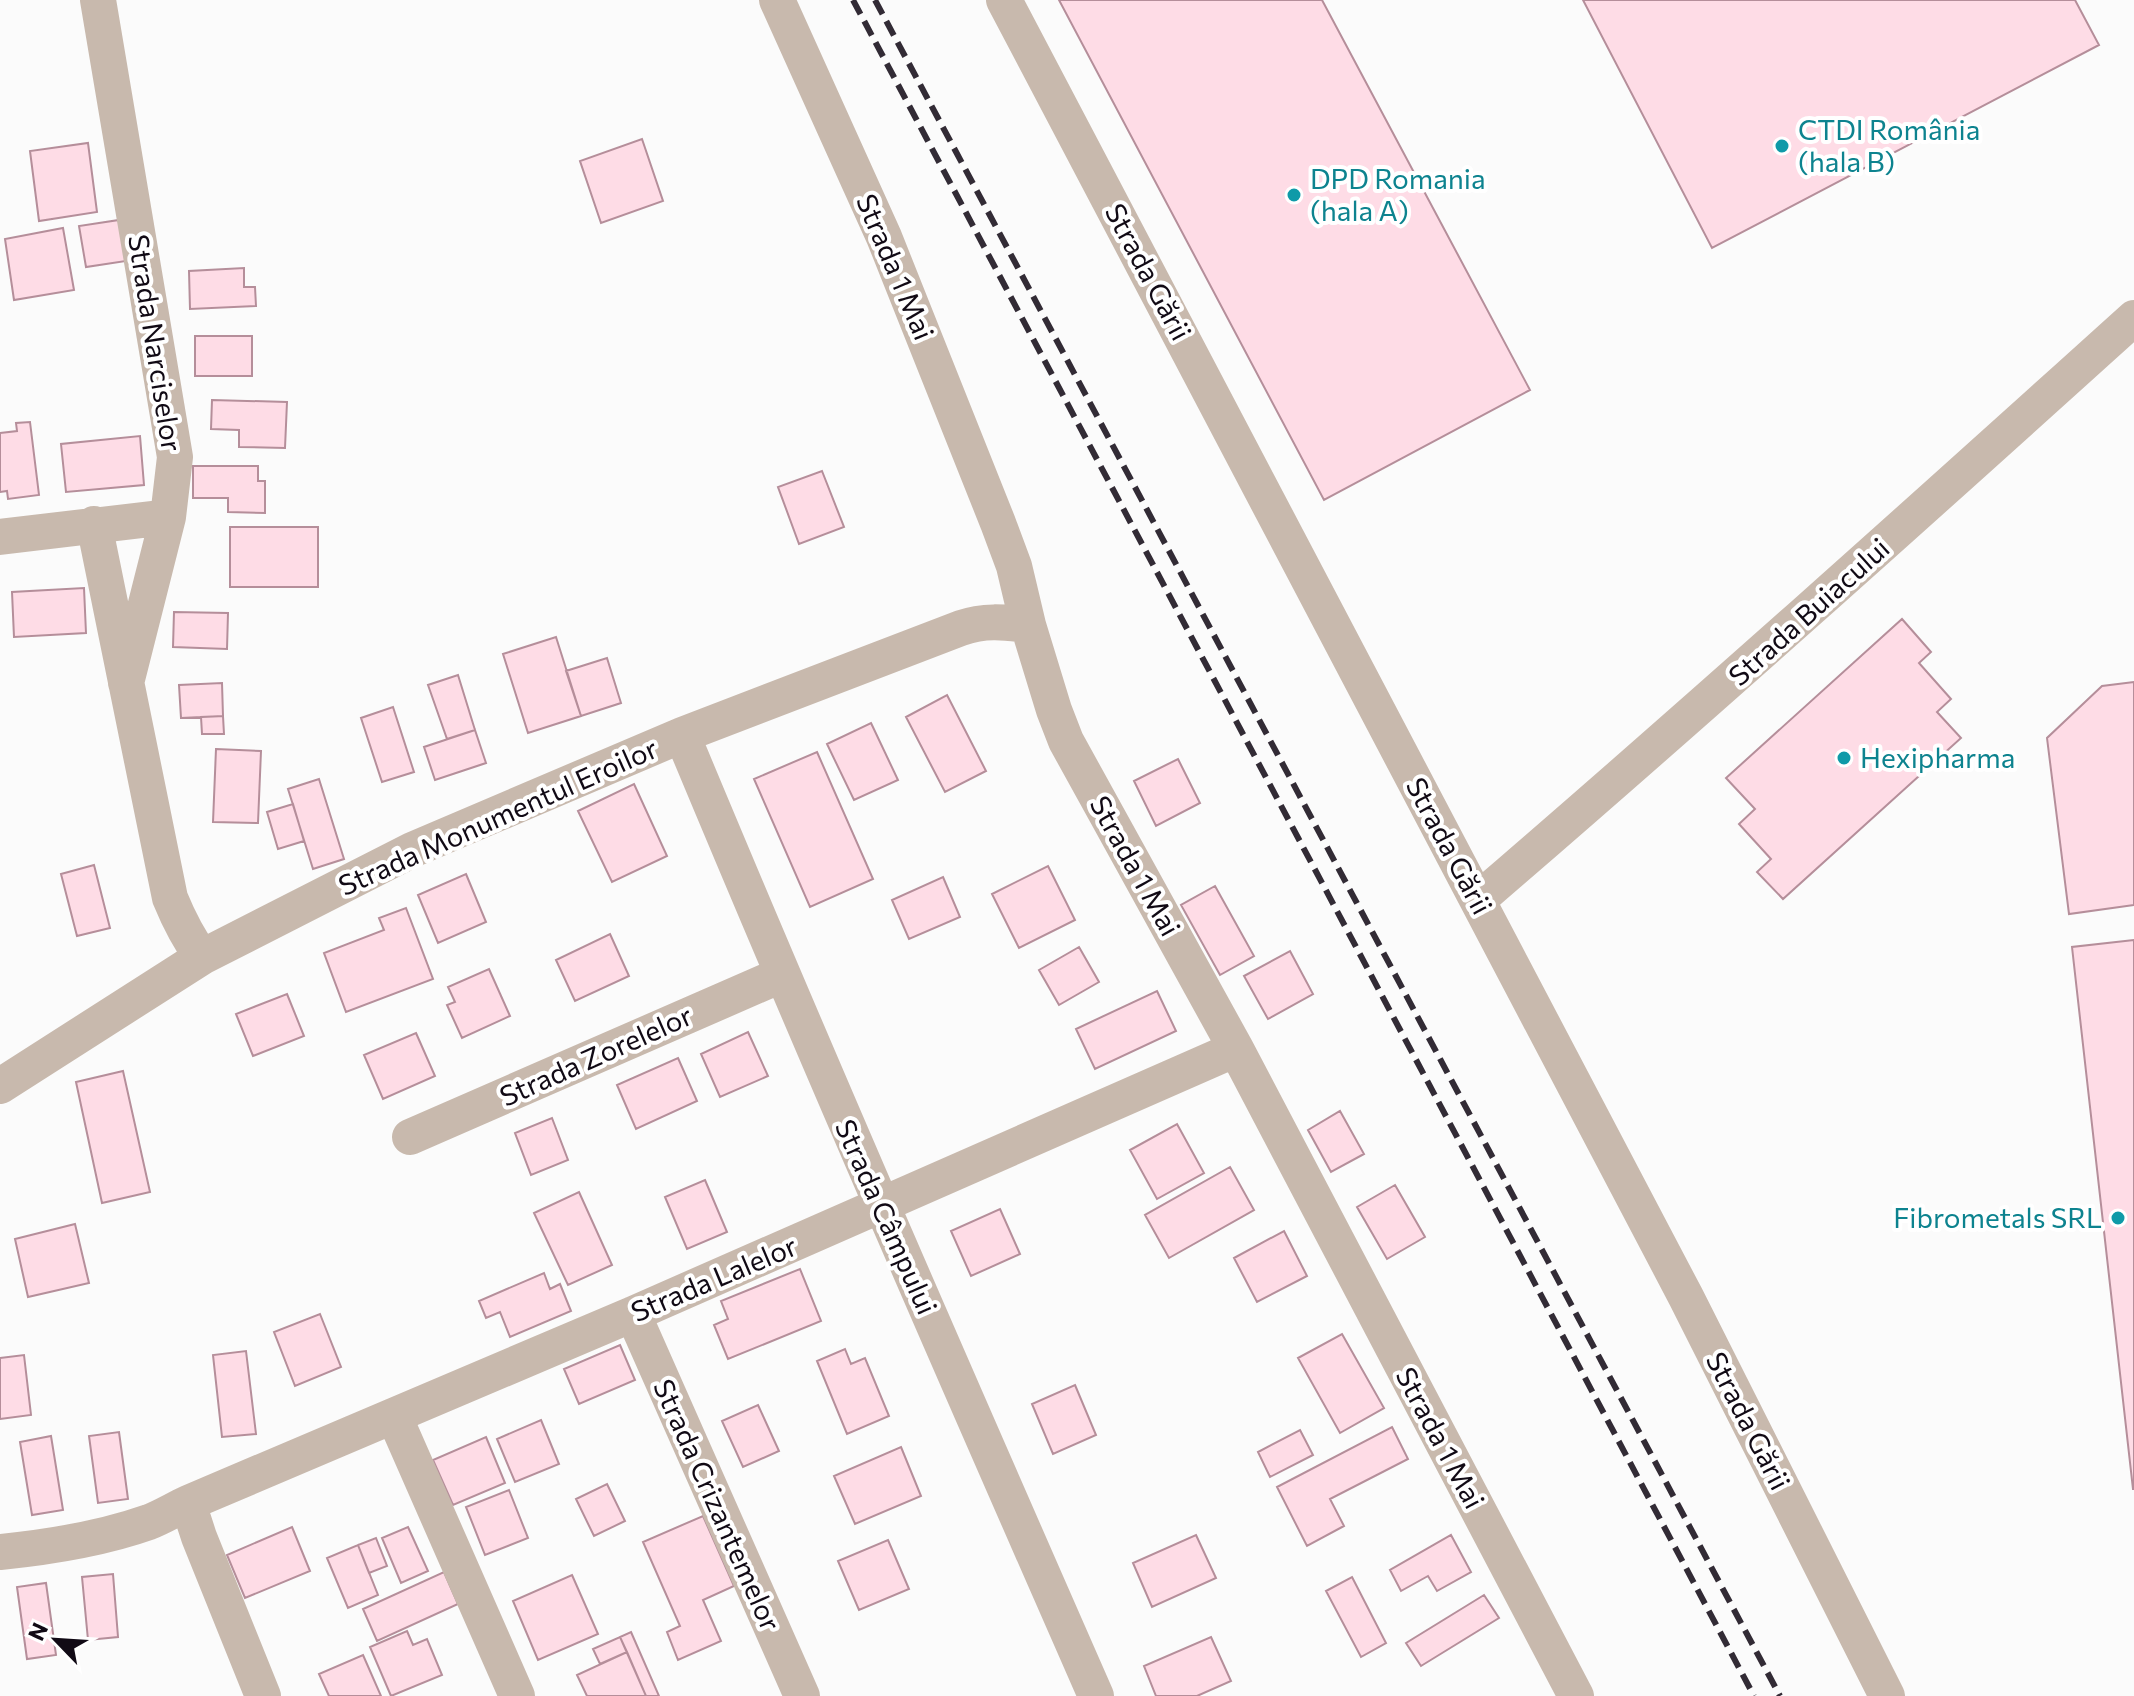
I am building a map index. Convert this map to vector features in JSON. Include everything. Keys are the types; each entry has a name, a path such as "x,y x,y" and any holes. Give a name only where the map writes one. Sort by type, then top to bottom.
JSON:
{"street":[{"name":"Strada Narciselor","path":"98,0 175,457 168,517 126,683"},
{"name":"Strada 1 Mai","path":"777,0 884,237 1014,566 1028,625 1066,741 1236,1049 1576,1696"},
{"name":"Strada Gării","path":"1004,0 1686,1297 1887,1696"},
{"name":"Strada Buiacului","path":"1478,900 1816,606 2134,318"},
{"path":"0,537 168,517"},
{"name":"Strada Narciselor","path":"94,524 170,898 184,930 202,957"},
{"name":"Strada Monumentul Eroilor","path":"0,1086 202,957 412,850 682,735 961,628 992,621 1028,625"},
{"name":"Strada Câmpului","path":"682,735 781,975 1096,1696"},
{"name":"Strada Zorelelor","path":"410,1137 781,975"},
{"name":"Strada Lalelor","path":"0,1552 93,1538 151,1521 881,1207 1236,1049"},
{"name":"Strada Crizantemelor","path":"633,1314 802,1696"},
{"path":"394,1416 517,1696"},
{"path":"188,1503 263,1696"}],"building":[{"name":"DPD Romania (hala A)","path":"1059,0 1322,0 1530,390 1324,500"},
{"name":"CTDI România (hala B)","path":"1583,0 2075,0 2099,45 1712,248"},
{"path":"642,139 663,201 601,223 580,161"},
{"path":"88,143 97,212 39,221 30,151"},
{"path":"119,220 126,261 86,267 79,226"},
{"path":"63,228 74,290 14,300 5,239"},
{"path":"244,268 244,287 255,287 256,306 190,309 189,271"},
{"path":"195,336 252,336 252,376 195,376"},
{"path":"212,400 287,402 285,448 239,447 239,430 211,429"},
{"path":"30,422 39,495 8,499 7,491 0,492 0,433 17,431 16,423"},
{"path":"140,436 144,485 66,492 61,444"},
{"path":"193,466 258,466 258,481 265,481 265,513 228,512 228,498 193,498"},
{"path":"822,471 844,527 799,544 778,487"},
{"path":"230,527 318,527 318,587 230,587"},
{"path":"84,588 86,633 14,637 12,592"},
{"path":"174,612 228,613 227,649 173,647"},
{"name":"Hexipharma","path":"1902,619 1931,652 1919,663 1951,699 1937,712 1961,738 1783,899 1757,872 1771,859 1739,824 1755,809 1726,778"},
{"path":"556,637 581,716 528,733 503,654"},
{"path":"607,658 621,703 581,716 566,671"},
{"path":"458,675 475,730 447,739 428,685"},
{"path":"2134,682 2134,905 2069,914 2047,738 2102,686"},
{"path":"222,683 223,716 181,718 179,685"},
{"path":"947,695 986,771 945,792 906,717"},
{"path":"393,707 414,772 382,782 361,718"},
{"path":"223,716 224,734 202,734 201,717"},
{"path":"871,723 898,780 854,800 827,744"},
{"path":"475,730 486,763 435,780 424,747"},
{"path":"216,749 261,751 258,823 213,822"},
{"path":"817,752 873,879 810,907 754,779"},
{"path":"1178,759 1200,803 1156,826 1134,781"},
{"path":"319,779 344,859 313,869 288,789"},
{"path":"634,784 667,856 612,882 578,811"},
{"path":"293,804 304,841 278,849 267,812"},
{"path":"94,865 110,928 77,936 61,874"},
{"path":"1048,866 1075,920 1019,948 992,894"},
{"path":"466,874 486,922 438,943 418,895"},
{"path":"943,877 960,917 909,939 892,900"},
{"path":"1215,886 1254,956 1220,975 1181,905"},
{"path":"406,908 433,979 346,1012 324,953 384,930 379,918"},
{"path":"610,934 629,976 575,1001 556,960"},
{"name":"Fibrometals SRL","path":"2134,940 2134,1489 2133,1489 2072,947"},
{"path":"1079,947 1099,982 1059,1005 1039,970"},
{"path":"1290,951 1313,994 1268,1019 1244,976"},
{"path":"489,969 510,1016 462,1038 447,1005 455,1002 448,987"},
{"path":"1157,991 1176,1031 1095,1069 1076,1029"},
{"path":"287,994 304,1036 253,1056 236,1014"},
{"path":"748,1032 768,1076 720,1097 701,1054"},
{"path":"416,1033 435,1076 383,1099 364,1055"},
{"path":"678,1058 697,1101 636,1129 617,1085"},
{"path":"123,1071 150,1192 102,1203 76,1082"},
{"path":"1340,1111 1364,1154 1331,1172 1308,1130"},
{"path":"552,1118 568,1160 531,1175 515,1133"},
{"path":"1177,1124 1204,1173 1157,1199 1130,1150"},
{"path":"1230,1167 1254,1210 1169,1258 1145,1215"},
{"path":"705,1180 727,1232 687,1249 665,1197"},
{"path":"1395,1185 1425,1237 1387,1259 1357,1207"},
{"path":"579,1192 612,1265 568,1285 534,1213"},
{"path":"1000,1209 1020,1254 971,1276 951,1231"},
{"path":"75,1224 89,1283 28,1297 15,1239"},
{"path":"1284,1231 1307,1276 1257,1302 1234,1258"},
{"path":"800,1269 821,1321 728,1359 714,1325 728,1319 721,1301"},
{"path":"544,1273 550,1289 560,1284 571,1311 510,1337 500,1312 486,1318 479,1301"},
{"path":"320,1314 341,1367 295,1386 274,1332"},
{"path":"1342,1334 1384,1408 1340,1433 1298,1358"},
{"path":"620,1345 635,1380 579,1404 564,1369"},
{"path":"845,1349 851,1364 865,1358 889,1416 847,1434 817,1361"},
{"path":"246,1351 256,1434 222,1437 213,1355"},
{"path":"24,1355 31,1415 0,1419 0,1358"},
{"path":"1075,1385 1096,1435 1053,1454 1032,1404"},
{"path":"758,1405 779,1451 743,1467 722,1421"},
{"path":"541,1420 559,1464 515,1482 497,1439"},
{"path":"1392,1427 1408,1459 1330,1499 1344,1526 1307,1546 1277,1487"},
{"path":"1300,1430 1313,1455 1270,1477 1258,1452"},
{"path":"119,1432 128,1499 98,1503 89,1436"},
{"path":"51,1436 63,1510 32,1515 20,1442"},
{"path":"486,1437 505,1483 453,1505 433,1460"},
{"path":"901,1447 921,1496 855,1524 834,1476"},
{"path":"607,1484 625,1521 594,1536 576,1499"},
{"path":"509,1490 528,1538 485,1555 466,1507"},
{"path":"703,1516 734,1586 703,1600 721,1641 678,1660 667,1632 680,1626 643,1542"},
{"path":"292,1527 310,1571 245,1598 227,1555"},
{"path":"408,1527 428,1571 401,1583 382,1538"},
{"path":"1196,1535 1216,1578 1152,1607 1133,1563"},
{"path":"1451,1535 1471,1572 1437,1591 1428,1576 1401,1591 1390,1570"},
{"path":"376,1538 387,1566 369,1573 358,1545"},
{"path":"888,1540 909,1589 859,1610 838,1561"},
{"path":"358,1545 378,1595 348,1608 327,1558"},
{"path":"444,1572 458,1604 377,1641 363,1609"},
{"path":"113,1574 118,1637 88,1640 82,1577"},
{"path":"572,1575 598,1634 538,1660 513,1601"},
{"path":"1352,1577 1386,1643 1361,1657 1326,1591"},
{"path":"46,1583 56,1655 27,1659 17,1587"},
{"path":"1484,1595 1499,1618 1421,1666 1406,1643"},
{"path":"407,1631 413,1645 427,1639 442,1675 391,1696 370,1647"},
{"path":"631,1632 659,1696 646,1696 620,1637"},
{"path":"620,1637 627,1652 600,1664 593,1649"},
{"path":"1211,1637 1231,1681 1197,1696 1156,1696 1144,1666"},
{"path":"627,1652 646,1696 587,1696 577,1675"},
{"path":"363,1655 381,1696 329,1696 319,1674"}],"railway":[{"path":"853,0 1754,1696"},
{"path":"875,0 1780,1696"}],"place":[{"name":"CTDI România (hala B)","path":"1782,146"},
{"name":"DPD Romania (hala A)","path":"1294,195"},
{"name":"Hexipharma","path":"1844,758"},
{"name":"Fibrometals SRL","path":"2118,1218"}]}
